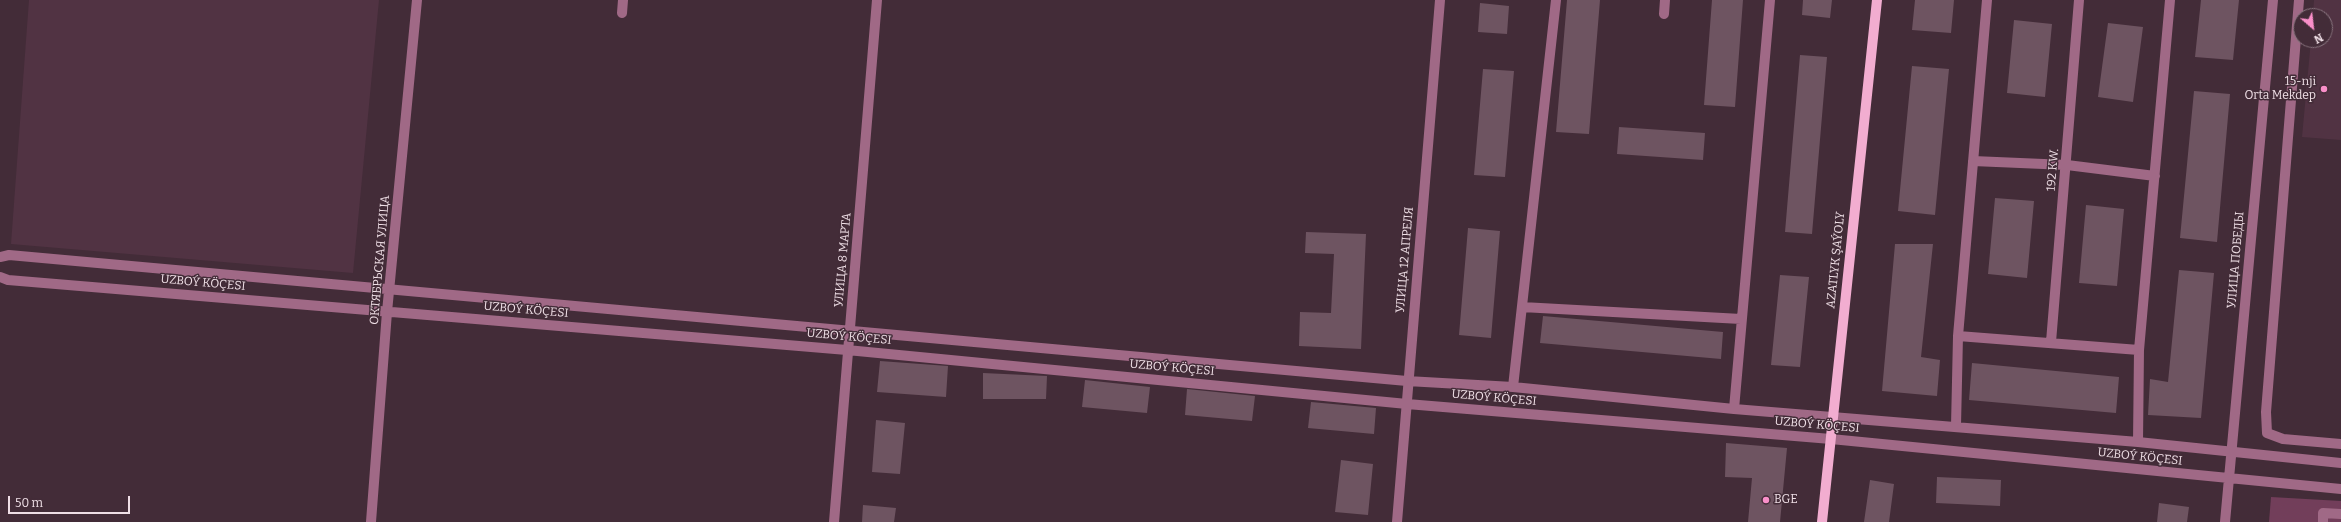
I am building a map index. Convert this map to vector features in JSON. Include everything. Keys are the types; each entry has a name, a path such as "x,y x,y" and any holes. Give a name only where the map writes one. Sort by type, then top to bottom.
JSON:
{"main road":[{"name":"AZATLYK ŞAÝOLY","path":"1822,522 1877,0"}],"street":[{"name":"ОКТЯБРЬСКАЯ УЛИЦА","path":"371,522 387,312 417,0"},
{"path":"622,13 623,0"},
{"name":"УЛИЦА 8 МАРТА","path":"834,522 877,0"},
{"name":"УЛИЦА 12 АПРЕЛЯ","path":"1397,522 1407,404 1407,381 1440,0"},
{"path":"1513,388 1556,0"},
{"path":"1664,0 1664,14"},
{"path":"1734,409 1770,0"},
{"path":"1956,426 1958,336 1987,0"},
{"name":"192 KW.","path":"2051,342 2067,165 2079,0"},
{"path":"2138,442 2139,350 2170,0"},
{"name":"УЛИЦА ПОБЕДЫ","path":"2225,522 2273,0"},
{"path":"2299,0 2266,412 2267,432 2283,439 2341,444"},
{"path":"1974,162 2067,165 2155,176"},
{"name":"UZBOÝ KÖÇESI","path":"0,258 9,255 390,291 1407,381 1513,388 1734,409 2138,442 2231,453 2341,463"},
{"name":"UZBOÝ KÖÇESI","path":"0,277 8,280 847,350 1407,404 1831,440 2341,489"},
{"path":"1522,307 1741,319"},
{"path":"1958,336 2139,350"},
{"path":"2322,522 2322,513 2341,514"}],"shaded area":[{"path":"29,0 379,0 353,273 11,244"},
{"name":"15-nji Orta Mekdep","path":"2314,0 2341,0 2341,140 2302,137 2310,48 2333,48 2333,8 2314,8"},
{"path":"2271,497 2341,501 2341,522 2269,522"}],"building":[{"path":"1567,0 1600,0 1589,134 1556,132"},
{"path":"1712,0 1743,0 1735,107 1704,105"},
{"path":"1803,0 1832,0 1830,18 1802,15"},
{"path":"1915,0 1954,0 1951,33 1912,30"},
{"path":"2201,0 2239,0 2233,60 2195,57"},
{"path":"1480,3 1509,6 1507,34 1478,32"},
{"path":"2014,20 2052,24 2045,97 2007,93"},
{"path":"2108,23 2143,27 2133,102 2098,97"},
{"path":"1800,55 1827,57 1812,234 1785,232"},
{"path":"1912,66 1949,69 1935,215 1898,211"},
{"path":"1483,69 1514,71 1505,177 1474,175"},
{"path":"2194,91 2230,94 2217,242 2180,238"},
{"path":"1619,127 1705,133 1703,160 1617,154"},
{"path":"1995,198 2034,201 2027,278 1988,274"},
{"path":"2086,205 2124,209 2117,286 2079,283"},
{"path":"1468,228 1500,231 1491,338 1459,335"},
{"path":"1306,232 1366,234 1361,349 1299,346 1300,312 1331,313 1334,254 1305,253"},
{"path":"1895,244 1933,244 1921,357 1940,360 1937,396 1882,391"},
{"path":"2179,270 2214,273 2201,418 2148,415 2150,379 2168,382"},
{"path":"1780,275 1809,277 1800,367 1771,365"},
{"path":"1543,316 1723,332 1721,359 1540,343"},
{"path":"880,361 948,366 946,397 877,392"},
{"path":"1972,363 2119,377 2116,413 1969,400"},
{"path":"983,373 1047,376 1046,399 983,399"},
{"path":"1085,380 1150,387 1147,413 1082,407"},
{"path":"1187,389 1255,396 1252,421 1185,415"},
{"path":"1311,402 1376,408 1374,434 1308,428"},
{"path":"876,420 905,423 900,474 872,472"},
{"name":"BGE","path":"1726,443 1787,448 1780,522 1748,522 1752,478 1725,477"},
{"path":"1341,460 1373,464 1368,515 1335,512"},
{"path":"1937,477 2001,480 2000,506 1936,503"},
{"path":"1870,480 1894,484 1889,522 1864,522"},
{"path":"2159,503 2189,507 2187,522 2157,522"},
{"path":"863,505 896,508 894,522 862,522"}],"place":[{"name":"15-nji Orta Mekdep","path":"2324,89"},
{"name":"BGE","path":"1766,500"}]}
